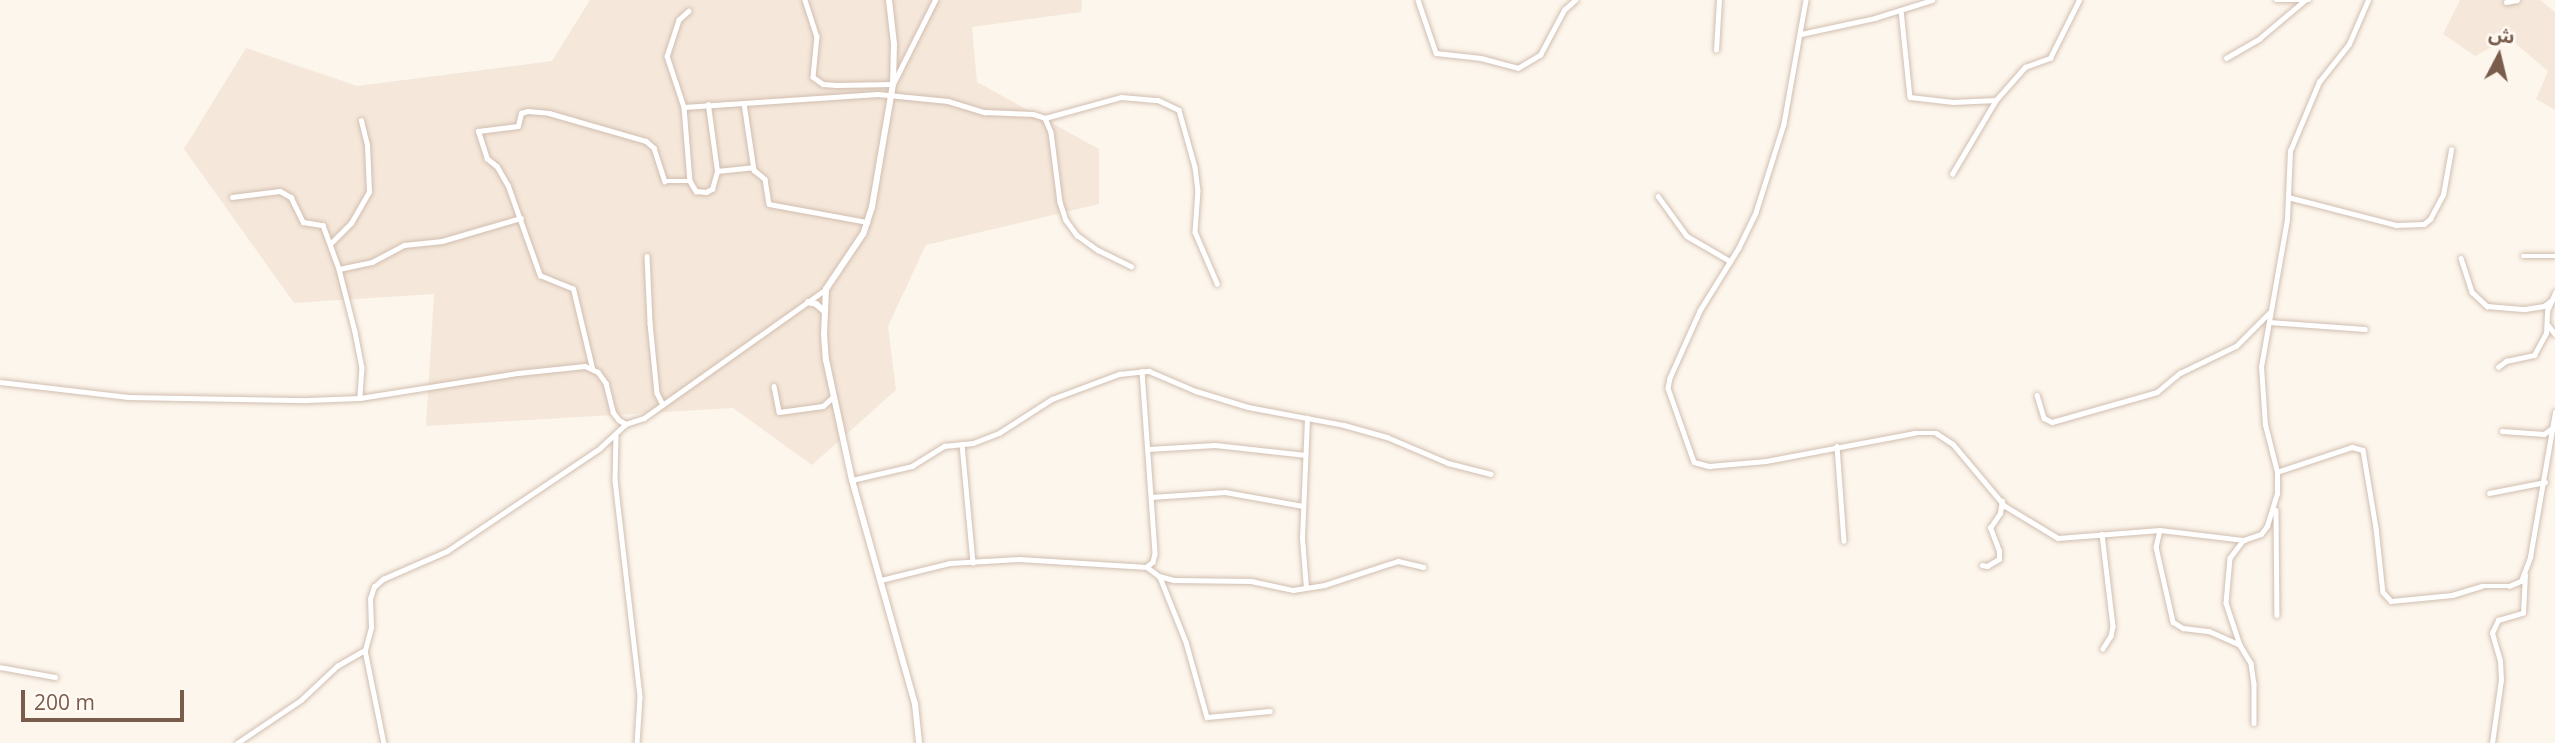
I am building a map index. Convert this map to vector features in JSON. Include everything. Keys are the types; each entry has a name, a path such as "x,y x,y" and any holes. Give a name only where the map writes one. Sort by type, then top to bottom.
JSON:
{"street":[{"path":"805,0 817,36 813,77 817,81 836,85 893,84"},
{"path":"384,743 365,650 371,627 370,599 374,587 383,579 447,551 616,435 626,424 644,418 663,405 826,289 850,256 867,223 893,84 894,44 889,0"},
{"path":"893,84 935,0"},
{"path":"1419,0 1436,53 1481,58 1518,68 1540,55 1564,10 1575,0"},
{"path":"1716,50 1720,0"},
{"path":"1807,0 1780,141 1750,228 1700,311 1668,388 1694,462 1709,466 1766,461 1914,433 1936,433 1952,444 2001,501 2026,520 2058,538 2160,530 2244,540 2261,534 2276,505"},
{"path":"1801,34 1932,0"},
{"path":"1952,174 1997,100 2025,67 2050,58 2079,0"},
{"path":"2276,0 2307,0"},
{"path":"2226,58 2260,38 2307,0"},
{"path":"2277,615 2277,472 2265,425 2261,367 2287,219 2292,144 2319,82 2349,44 2367,0"},
{"path":"2506,2 2517,0"},
{"path":"1901,10 1910,97 1953,102 1997,100"},
{"path":"689,11 679,20 667,56 684,107 690,181 696,191 706,192 712,189 717,171 708,105"},
{"path":"684,107 891,94 948,101 985,112 1033,114 1045,118 1121,97 1158,100 1179,110 1195,167 1198,190 1195,232 1217,283"},
{"path":"744,103 753,167 758,175 765,179 769,204 867,223"},
{"path":"626,424 619,420 614,412 606,383 592,369 573,289 540,276 508,186 497,167 487,159 478,131 518,126 521,113 528,111 549,113 646,141 654,148 665,181 690,181"},
{"path":"1045,118 1051,132 1060,202 1066,220 1077,235 1098,250 1130,266"},
{"path":"330,244 351,223 369,192 367,145 361,121"},
{"path":"2288,197 2396,225 2424,224 2430,219 2444,195 2451,150"},
{"path":"717,171 753,167"},
{"path":"232,197 266,191 286,193 303,222 323,225 339,269 362,367 360,398"},
{"path":"1658,196 1687,236 1730,261"},
{"path":"339,269 372,262 404,245 442,241 521,218"},
{"path":"647,256 657,393 663,405"},
{"path":"2523,256 2555,257"},
{"path":"2461,258 2472,292 2479,302 2487,306 2525,309 2544,306 2555,293"},
{"path":"826,289 826,360 852,480 915,704 919,743"},
{"path":"2498,366 2515,358 2531,357 2542,342 2551,300"},
{"path":"808,302 816,303 824,311"},
{"path":"2037,395 2044,418 2052,422 2157,392 2180,373 2236,346 2270,312"},
{"path":"2269,322 2365,329"},
{"path":"2547,324 2555,334"},
{"path":"0,382 128,397 205,401 360,398 563,367 592,369"},
{"path":"852,480 912,466 936,450 999,433 1052,399 1119,374 1142,371 1154,371 1196,391 1248,407 1387,437 1448,463 1491,474"},
{"path":"1142,371 1155,554 1153,562 1147,567"},
{"path":"774,386 779,412 823,406 834,396"},
{"path":"2492,743 2501,680 2500,661 2492,633 2498,620 2523,613 2525,574 2545,482 2555,412"},
{"path":"1306,588 1303,506 1307,418"},
{"path":"2502,431 2544,434 2554,426"},
{"path":"616,435 615,480 640,697 636,743"},
{"path":"962,444 973,562"},
{"path":"1147,449 1215,445 1305,455"},
{"path":"1837,446 1844,541"},
{"path":"2277,472 2352,447 2363,450 2383,592 2391,601 2452,595 2482,586 2509,586 2521,581 2525,574"},
{"path":"2489,493 2545,482"},
{"path":"1151,497 1225,492 1303,506"},
{"path":"1982,565 1987,566 1999,559 1999,551 1990,528 2000,513 2001,501"},
{"path":"2160,530 2156,547 2173,622 2183,628 2209,631 2239,645"},
{"path":"2102,534 2113,625 2110,640 2103,649"},
{"path":"2244,540 2230,558 2226,603 2239,645 2251,663 2254,723"},
{"path":"880,580 934,566 1018,559 1147,567 1159,576 1188,582 1215,579 1251,581 1293,590 1325,585 1398,561 1423,567"},
{"path":"1159,576 1186,642 1208,717 1270,711"},
{"path":"237,743 300,700 337,666 365,650"},
{"path":"0,667 55,677"}],"shaded area":[{"path":"590,0 1082,0 1081,12 972,27 977,82 1099,149 1099,204 926,245 888,326 896,390 812,465 733,408 426,426 434,294 294,303 184,149 246,48 357,86 552,61"},
{"path":"2460,0 2540,0 2555,12 2555,110 2536,99 2548,71 2509,38 2475,56 2443,34"}]}
